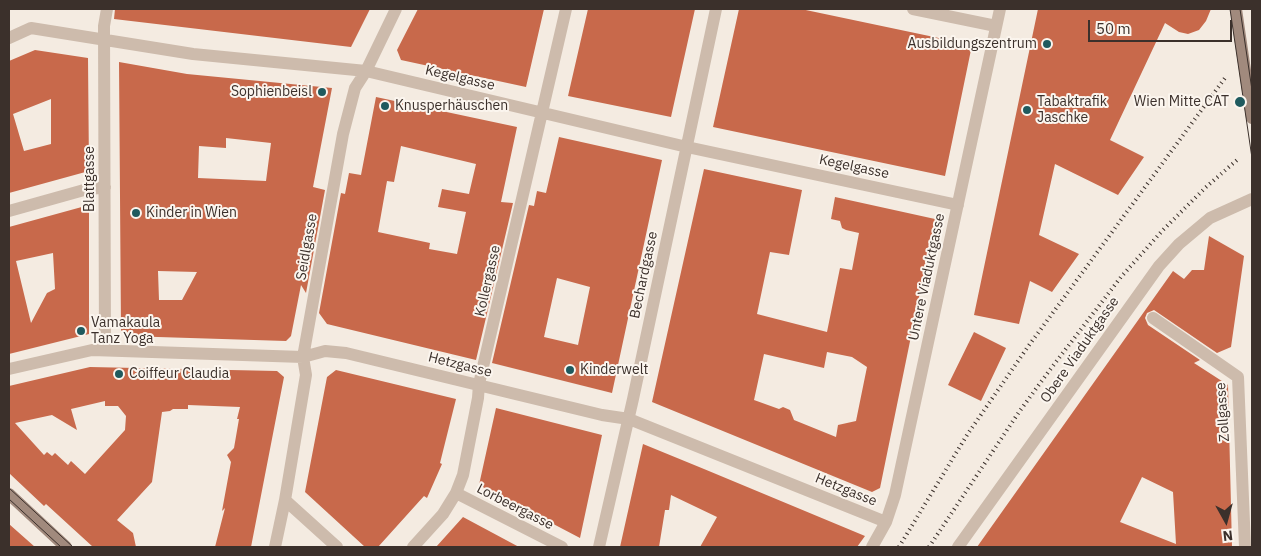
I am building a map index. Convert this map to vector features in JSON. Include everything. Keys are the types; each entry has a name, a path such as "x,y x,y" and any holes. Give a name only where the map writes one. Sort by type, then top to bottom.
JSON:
{"street":[{"name":"Blattgasse","path":"106,350 104,26 107,9"},
{"name":"Seidlgasse","path":"275,547 285,500 306,375 303,357 343,134 355,88 366,71 396,9"},
{"name":"Kollergasse","path":"413,547 443,514 456,493 462,475 478,398 479,384 566,9"},
{"name":"Bechardgasse","path":"598,547 629,419 716,9"},
{"path":"912,9 996,26"},
{"name":"Untere Viaduktgasse","path":"872,547 886,522 896,495 1000,9"},
{"path":"1236,9 1252,118"},
{"name":"Kegelgasse","path":"9,38 31,28 193,54 366,71 688,147 958,205"},
{"path":"9,210 84,190 105,187"},
{"name":"Obere Viaduktgasse","path":"958,547 1159,266 1179,244 1210,218 1252,199"},
{"name":"Zollgasse","path":"1153,318 1238,378 1245,547"},
{"name":"Hetzgasse","path":"9,370 92,350 303,357 326,351 346,353 602,415 629,419 886,522"},
{"name":"Lorbeergasse","path":"456,493 562,547"},
{"path":"9,494 66,547"},
{"path":"285,500 337,547"}],"building":[{"path":"115,9 370,9 351,47 114,19"},
{"path":"418,9 544,9 526,87 401,60 397,50"},
{"path":"588,9 695,9 671,117 568,96"},
{"path":"739,9 801,9 972,45 945,176 713,127"},
{"path":"1038,9 1211,9 1206,21 1199,30 1188,34 1179,32 1165,23 1110,140 1144,157 1118,195 1055,164 1039,235 1079,254 1052,292 1030,281 1019,324 974,315"},
{"path":"35,50 88,58 89,171 9,193 9,61","holes":["51,99 51,144 24,151 13,114"]},
{"path":"119,62 187,74 332,88 313,187 325,190 306,293 301,285 291,336 286,341 126,336 121,330","holes":["226,138 271,143 266,181 198,178 199,146 226,148","158,271 197,272 182,300 159,300"]},
{"path":"376,97 517,127 501,202 513,203 476,360 327,324 319,313 341,193 345,194 349,173 361,175","holes":["401,146 476,164 469,194 442,189 438,207 466,212 457,254 429,249 430,243 378,232 387,181 394,182"]},
{"path":"559,137 662,160 612,393 492,363 529,205 534,206 537,191 546,193","holes":["557,278 590,287 578,345 544,337"]},
{"path":"704,169 802,190 789,255 770,252 757,314 827,332 840,268 852,270 859,233 842,228 840,221 831,219 835,197 935,219 880,488 872,492 652,402","holes":["827,352 852,357 867,367 856,421 838,425 836,437 794,420 790,410 783,407 779,409 754,400 764,354 824,368"]},
{"path":"89,205 89,334 9,354 9,227","holes":["53,253 55,289 47,293 31,323 16,261"]},
{"path":"1209,236 1244,256 1231,347 1217,353 1154,310 1147,313 1145,318 1148,325 1200,360 1194,363 1228,385 1232,547 977,547 1173,271 1184,279 1192,270 1204,270","holes":["1142,477 1173,492 1176,544 1120,522"]},
{"path":"974,332 1006,348 981,401 948,385"},
{"path":"90,367 277,371 284,377 251,547 215,547 225,508 222,511 231,462 227,455 234,448 240,407 188,405 188,409 173,409 162,412 152,482 117,520 133,533 136,547 93,547 46,504 44,506 9,473 9,386","holes":["105,401 105,406 118,406 126,416 125,430 85,474 71,461 68,465 55,453 52,456 47,452 44,455 15,423 52,415 77,430 71,409"]},
{"path":"336,370 456,399 440,463 442,464 427,498 424,496 378,547 365,547 305,492 327,377"},
{"path":"496,408 602,435 580,538 479,485"},
{"path":"643,444 865,536 857,547 700,547 717,517 671,495 669,510 665,510 659,547 620,547"},
{"path":"463,517 519,547 436,547"},
{"path":"9,524 35,547 9,547"}],"tram line":[{"path":"1230,9 1252,158"},
{"path":"1240,9 1252,90"},
{"path":"9,488 73,547"},
{"path":"9,499 61,547"}],"railway":[{"path":"899,547 967,435 1027,348 1225,78"},
{"path":"929,547 1019,412 1121,277 1162,231 1205,188 1237,160"}],"place":[{"name":"Ausbildungszentrum","path":"1047,44"},
{"name":"Sophienbeisl","path":"322,92"},
{"name":"Wien Mitte CAT","path":"1240,102"},
{"name":"Knusperhäuschen","path":"385,106"},
{"name":"Tabaktrafik Jaschke","path":"1027,110"},
{"name":"Kinder in Wien","path":"136,213"},
{"name":"Vamakaula Tanz Yoga","path":"81,331"},
{"name":"Kinderwelt","path":"570,370"},
{"name":"Coiffeur Claudia","path":"119,374"}]}
